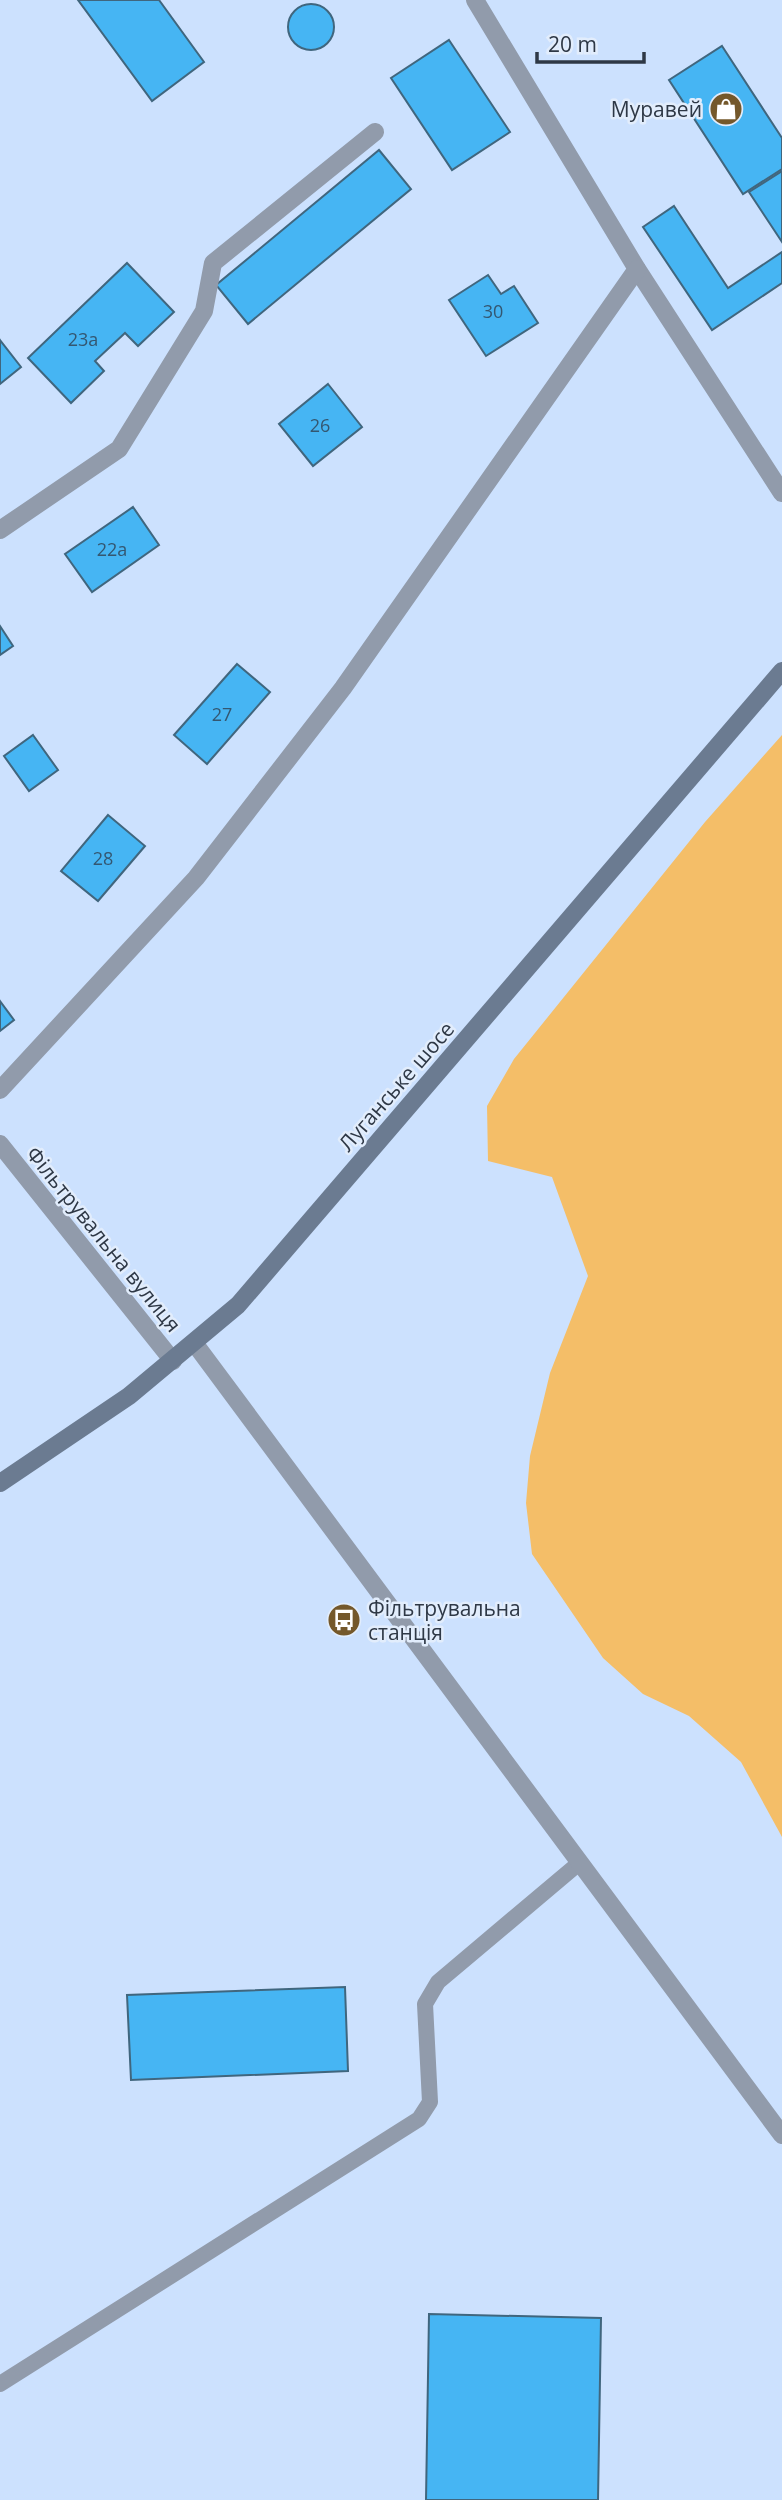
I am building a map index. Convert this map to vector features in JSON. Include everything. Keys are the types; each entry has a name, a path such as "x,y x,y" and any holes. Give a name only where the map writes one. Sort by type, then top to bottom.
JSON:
{"main road":[{"name":"Луганське шосе","path":"0,1483 128,1396 195,1344 238,1306 782,671"}],"street":[{"path":"475,0 637,269 782,493"},
{"path":"0,530 119,449 204,311 213,263 375,132"},
{"path":"0,1090 204,868 343,688 637,269"},
{"name":"Фільтрувальна вулиця","path":"0,1144 173,1361"},
{"path":"195,1344 578,1864 782,2135"}],"lane":[{"path":"0,2384 419,2119 430,2102 425,2004 438,1982 578,1864"}],"shaded area":[{"path":"782,735 782,1837 741,1762 689,1716 643,1694 603,1658 532,1554 526,1503 530,1456 550,1373 588,1276 552,1177 488,1161 487,1106 514,1059 705,822"}],"building":[{"path":"78,0 159,0 204,62 152,101"},
{"path":"311,4 327,11 334,27 327,43 311,50 295,43 288,27 295,11"},
{"path":"449,40 510,132 452,170 391,78"},
{"name":"Муравей","path":"722,46 782,138 782,169 743,194 669,80"},
{"path":"379,150 411,189 248,324 216,285"},
{"path":"782,171 782,242 749,192"},
{"path":"674,206 728,288 782,252 782,283 712,330 643,227"},
{"path":"127,263 174,312 138,346 125,333 95,361 104,371 71,403 28,358"},
{"path":"488,275 501,294 514,286 538,323 486,356 449,300"},
{"path":"0,340 21,367 0,384"},
{"path":"328,384 362,427 313,466 279,424"},
{"path":"133,507 159,545 92,592 65,554"},
{"path":"0,626 13,646 0,655"},
{"path":"237,664 270,692 207,764 174,735"},
{"path":"33,735 58,770 29,791 4,756"},
{"path":"108,815 145,846 98,901 61,871"},
{"path":"0,1001 14,1020 0,1031"},
{"path":"345,1987 348,2071 131,2080 127,1995"},
{"path":"429,2314 601,2318 598,2500 426,2500"}],"place":[{"name":"Муравей","path":"726,109"},
{"name":"Фільтрувальна станція","path":"344,1620"}]}
